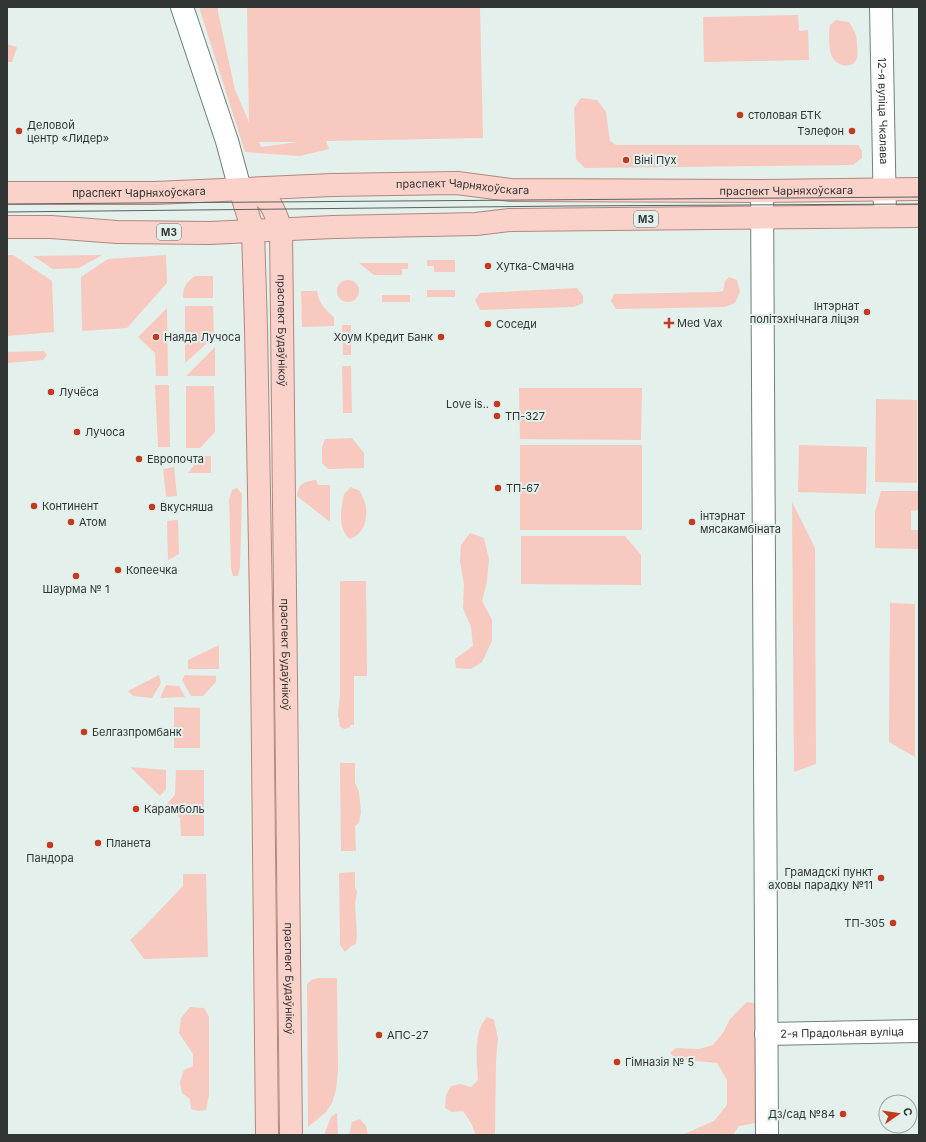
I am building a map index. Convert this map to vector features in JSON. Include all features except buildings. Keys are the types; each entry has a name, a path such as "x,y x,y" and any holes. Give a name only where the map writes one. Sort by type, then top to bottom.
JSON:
{"main road":[{"name":"праспект Чарняхоўскага","path":"7,193 155,193 357,184 457,183 510,190 762,191 919,189"},
{"name":"праспект Будаўнікоў","path":"243,189 262,194 269,201 274,209 281,229 291,1135"},
{"path":"243,189 253,231 262,624 267,1135"},
{"name":"М3","path":"7,227 50,227 117,232 210,233 281,229 476,224 510,220 919,216"}],"street":[{"path":"182,7 243,189"},
{"name":"12-я вуліца Чкалава","path":"881,7 885,216"},
{"path":"762,191 767,1135"},
{"path":"265,966 288,965"},
{"name":"2-я Прадольная вуліца","path":"766,1034 919,1031"}],"shaded area":[{"path":"199,7 218,7 235,90 249,122 247,7 480,7 483,138 326,141 329,149 300,156 245,152","holes":["259,142 298,142 261,147"]},
{"path":"798,15 799,31 808,30 809,60 704,62 703,17"},
{"path":"836,20 849,22 854,30 857,58 852,64 844,65 837,63 832,57 829,41 830,25"},
{"path":"7,44 17,47 12,62 7,62"},
{"path":"581,98 597,100 606,112 610,141 616,145 858,145 862,151 862,158 853,165 585,168 576,159 574,108"},
{"path":"7,255 13,255 52,281 54,332 7,336"},
{"path":"102,255 79,268 53,269 33,256"},
{"path":"166,255 167,283 127,328 82,331 81,277 108,259"},
{"path":"427,260 455,260 455,272 434,272 434,266 427,266"},
{"path":"359,263 408,263 408,269 402,269 402,275 374,275"},
{"path":"195,276 213,276 213,298 183,298 186,285 189,280"},
{"path":"729,277 737,280 740,292 735,303 725,307 616,309 611,301 614,294 723,291 725,281"},
{"path":"348,280 356,283 359,291 356,299 348,302 340,299 337,291 340,283"},
{"path":"577,288 583,296 583,303 574,307 480,310 475,300 480,293"},
{"path":"427,290 455,290 455,297 427,297"},
{"path":"301,291 317,291 323,306 334,317 334,326 302,327"},
{"path":"382,295 410,295 410,302 382,302"},
{"path":"185,306 213,306 214,337 185,363"},
{"path":"167,308 168,376 156,376 155,353 138,337"},
{"path":"342,325 351,325 351,355 343,355"},
{"path":"215,347 215,376 186,376"},
{"path":"44,351 47,355 43,360 7,363 7,352"},
{"path":"342,366 351,366 352,413 343,413"},
{"path":"155,385 169,385 170,447 158,447"},
{"path":"186,386 214,386 215,432 200,448 186,448"},
{"path":"519,388 642,388 641,440 520,439"},
{"path":"876,399 917,400 917,483 875,482"},
{"path":"352,438 364,453 364,468 328,469 322,463 322,447 325,439"},
{"path":"520,445 642,445 642,530 520,530"},
{"path":"799,445 867,447 866,494 798,492"},
{"path":"201,456 211,456 211,473 188,473"},
{"path":"174,467 177,496 166,497 163,469"},
{"path":"316,480 318,485 330,485 330,522 297,496 299,488 302,484"},
{"path":"351,487 360,491 366,507 366,517 361,531 355,537 350,539 343,529 341,518 344,494"},
{"path":"237,488 242,494 240,567 238,576 233,576 231,568 229,499 232,490"},
{"path":"881,491 919,491 919,510 911,511 911,530 919,530 919,549 875,548 875,512"},
{"path":"792,502 815,548 816,764 794,772"},
{"path":"178,520 179,554 168,560 167,521"},
{"path":"470,533 484,538 489,559 487,581 482,601 492,620 492,641 482,662 471,669 456,668 455,659 473,646 471,627 463,608 464,585 460,561 461,545"},
{"path":"521,536 625,536 641,555 641,585 521,584"},
{"path":"340,581 366,581 367,676 354,676 354,725 350,725 350,727 345,729 340,727 338,715 340,695"},
{"path":"890,603 915,604 915,757 889,742"},
{"path":"219,645 219,669 188,669 188,660"},
{"path":"159,675 161,683 152,698 133,696 128,691"},
{"path":"185,675 216,676 216,682 203,696 191,696 182,680"},
{"path":"166,685 179,686 185,697 160,698"},
{"path":"174,707 200,708 200,748 174,748"},
{"path":"340,763 355,763 355,783 359,791 361,812 359,823 355,826 356,851 341,851"},
{"path":"130,767 166,770 166,789 160,796"},
{"path":"176,770 204,770 204,836 181,836 180,818 167,804 175,795"},
{"path":"355,872 355,887 357,891 355,904 357,935 356,944 345,952 340,945 339,873"},
{"path":"183,874 206,874 208,957 144,959 130,940 183,886"},
{"path":"319,978 337,978 338,1071 336,1090 332,1103 326,1112 308,1127 307,984 311,980"},
{"path":"747,1002 759,1004 759,1107 756,1123 739,1126 733,1135 682,1135 714,1121 727,1105 727,1080 717,1063 676,1059 670,1053 676,1048 699,1049 713,1045 723,1033 730,1019"},
{"path":"190,1007 204,1008 209,1017 209,1095 206,1110 199,1111 191,1109 190,1099 182,1093 180,1082 184,1070 193,1066 193,1054 179,1033 181,1018"},
{"path":"487,1017 494,1020 498,1039 496,1060 495,1135 475,1135 469,1119 463,1111 452,1112 445,1108 446,1095 451,1086 460,1084 471,1087 478,1080 478,1038 483,1023"},
{"path":"337,1113 338,1135 324,1135 331,1117"},
{"path":"360,1119 366,1126 368,1135 349,1135 352,1122"}],"tram line":[{"path":"7,204 919,197"},
{"path":"7,212 919,204"}],"place":[{"name":"столовая БТК","path":"740,115"},
{"name":"Деловой центр «Лидер»","path":"19,131"},
{"name":"Тэлефон","path":"852,131"},
{"name":"Віні Пух","path":"626,160"},
{"name":"Хутка-Смачна","path":"488,266"},
{"name":"Інтэрнат політэхнічнага ліцэя","path":"867,312"},
{"name":"Med Vax","path":"669,323"},
{"name":"Соседи","path":"488,324"},
{"name":"Наяда Лучоса","path":"156,337"},
{"name":"Хоум Кредит Банк","path":"441,337"},
{"name":"Лучёса","path":"51,392"},
{"name":"Love is..","path":"497,404"},
{"name":"ТП-327","path":"497,416"},
{"name":"Лучоса","path":"77,432"},
{"name":"Европочта","path":"139,459"},
{"name":"ТП-67","path":"498,488"},
{"name":"Континент","path":"34,506"},
{"name":"Вкусняша","path":"152,507"},
{"name":"Атом","path":"71,522"},
{"name":"інтэрнат мясакамбіната","path":"692,522"},
{"name":"Копеечка","path":"118,570"},
{"name":"Шаурма № 1","path":"76,576"},
{"name":"Белгазпромбанк","path":"84,732"},
{"name":"Карамболь","path":"136,809"},
{"name":"Планета","path":"98,843"},
{"name":"Пандора","path":"50,845"},
{"name":"Грамадскі пункт аховы парадку №11","path":"881,878"},
{"name":"ТП-305","path":"893,923"},
{"name":"АПС-27","path":"379,1035"},
{"name":"Гімназія № 5","path":"617,1062"},
{"name":"Дз/сад №84","path":"843,1114"}]}
